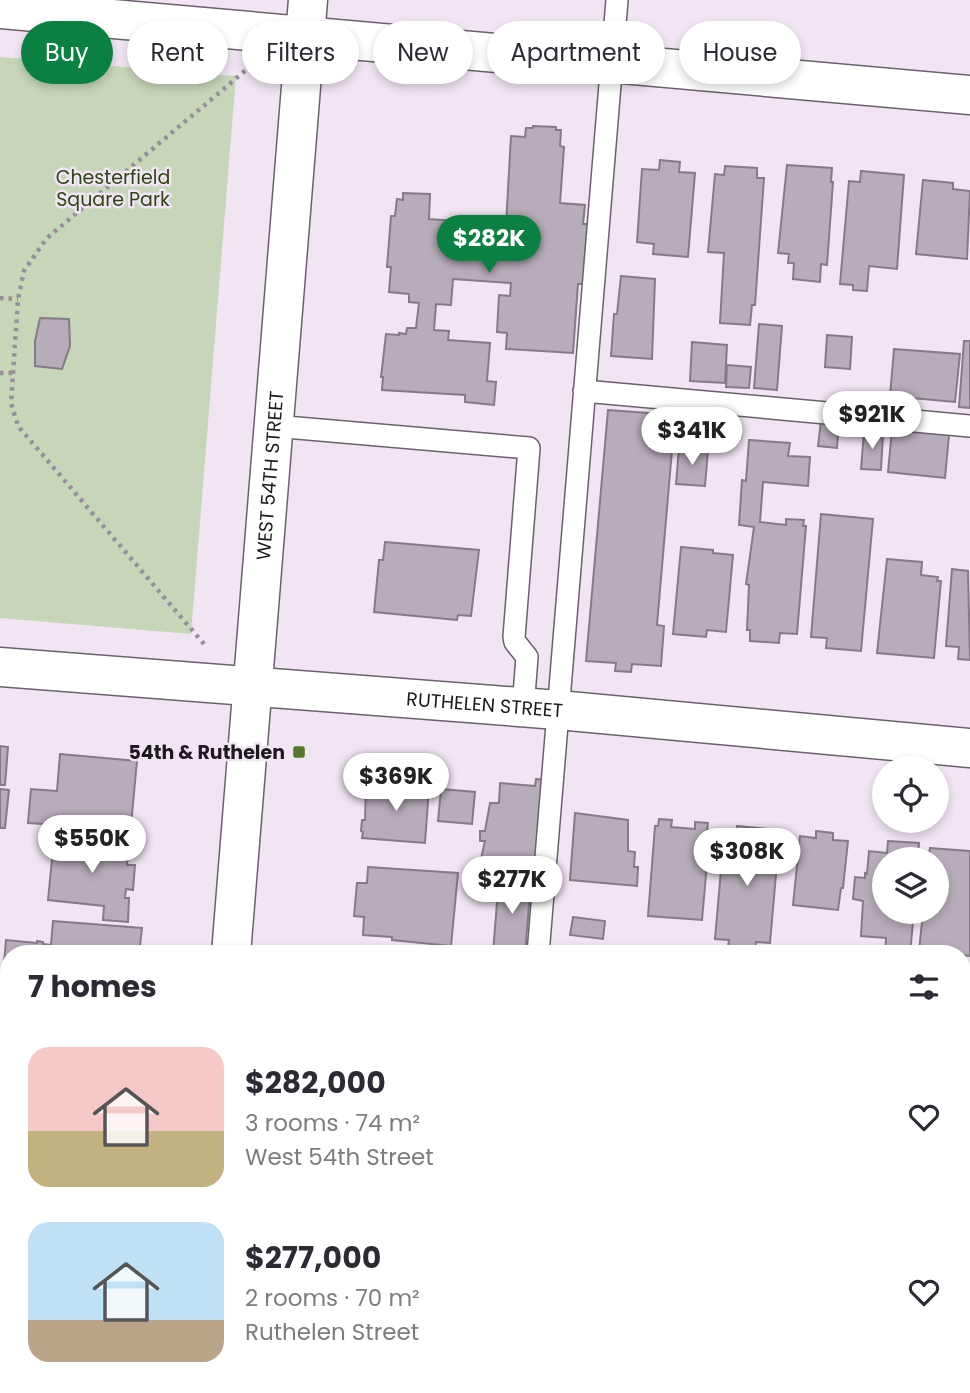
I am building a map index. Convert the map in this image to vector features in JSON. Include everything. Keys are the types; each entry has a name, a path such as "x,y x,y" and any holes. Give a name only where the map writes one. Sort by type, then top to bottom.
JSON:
{"street":[{"path":"5,6 306,18 487,45"},
{"name":"WEST 54TH STREET","path":"232,945 306,18"},
{"path":"665,68 970,95"},
{"name":"RUTHELEN STREET","path":"0,667 541,709 970,748"}],"lane":[{"path":"615,21 617,0"},
{"path":"538,945 541,709 584,391 609,84"},
{"path":"584,391 970,426"},
{"path":"274,426 529,448 514,636 515,642 527,657 541,709"}],"path":[{"path":"207,648 18,426 11,403 18,299 24,271 46,239 242,74"},
{"path":"0,298 18,299"},
{"path":"0,373 13,373"}],"green space":[{"name":"Chesterfield Square Park","path":"0,57 21,59 21,84 113,84 113,66 127,67 127,84 228,84 228,75 236,76 191,634 0,618"}],"building":[{"path":"556,127 556,130 561,130 560,146 564,147 560,203 585,205 583,224 588,224 584,284 578,284 573,353 506,349 507,333 497,332 499,295 510,296 511,283 453,279 451,305 436,304 434,330 449,331 448,340 490,343 487,381 496,382 494,405 465,402 465,395 382,390 386,334 406,334 407,328 416,328 419,303 409,302 409,294 389,292 391,267 387,267 391,216 395,216 397,199 403,200 403,193 430,194 429,219 506,225 511,136 525,137 526,128"},
{"path":"660,160 680,162 679,172 695,173 688,257 653,254 654,244 637,242 642,169 659,170"},
{"path":"787,165 832,168 827,265 821,264 820,282 793,279 794,263 788,263 789,254 778,253"},
{"path":"725,166 757,168 757,178 764,178 755,305 752,305 750,325 720,323 724,253 708,252 715,174 724,175"},
{"path":"861,171 904,175 897,269 869,266 867,291 853,290 853,285 840,284 849,181 860,182"},
{"path":"923,180 953,183 953,189 970,191 967,259 916,254"},
{"path":"621,276 655,279 652,359 611,356 614,314 617,314"},
{"path":"40,318 69,319 70,346 62,369 35,366 35,341"},
{"path":"759,324 782,326 777,390 754,388"},
{"path":"827,335 852,337 850,369 825,367"},
{"path":"964,341 970,341 970,408 959,407"},
{"path":"692,342 727,345 725,383 690,381"},
{"path":"894,349 960,354 955,402 890,396"},
{"path":"727,365 751,367 749,388 726,387"},
{"path":"608,410 675,415 657,625 664,626 661,666 632,664 631,672 615,671 616,663 586,661"},
{"path":"821,421 839,423 837,448 818,446"},
{"path":"691,425 706,427 704,443 689,442"},
{"path":"892,429 949,435 945,478 888,472"},
{"path":"864,432 883,434 881,470 861,469"},
{"path":"749,440 790,443 788,456 810,457 808,486 763,482 760,522 786,525 786,519 804,520 803,526 806,526 797,634 780,633 779,643 750,641 750,630 747,630 749,585 746,584 754,527 739,525 742,480 746,481"},
{"path":"679,448 708,450 705,486 676,484"},
{"path":"821,514 873,519 861,651 826,648 827,638 811,637"},
{"path":"385,542 479,550 471,616 458,615 457,620 374,612 379,560 383,560"},
{"path":"681,547 733,555 726,632 707,630 706,637 673,634"},
{"path":"887,559 922,562 921,575 938,577 937,581 941,581 934,658 877,653"},
{"path":"952,569 968,571 970,660 958,659 959,647 946,646"},
{"path":"0,746 8,747 5,785 0,785"},
{"path":"60,754 137,761 131,825 60,820 60,825 28,823 31,789 57,791"},
{"path":"536,779 545,780 535,874 483,869 480,863 485,841 480,841 480,831 485,831 490,803 499,803 500,783 535,786"},
{"path":"374,784 429,788 425,843 362,838 366,786"},
{"path":"0,789 9,790 5,828 0,828"},
{"path":"441,789 475,792 472,824 438,821"},
{"path":"575,813 628,820 628,851 635,852 634,867 638,867 637,886 570,880"},
{"path":"659,819 672,820 671,827 695,829 695,822 708,823 707,830 710,830 702,920 648,916 655,826 658,826"},
{"path":"737,826 768,829 768,839 779,840 770,943 728,945 729,940 715,939 724,836 736,837"},
{"path":"816,831 833,833 833,840 848,841 838,910 793,905 800,836 816,838"},
{"path":"49,832 76,834 76,841 129,843 127,865 135,865 133,890 126,889 125,898 129,898 128,922 103,920 104,906 48,900 54,839 48,839"},
{"path":"888,841 919,843 919,847 888,847"},
{"path":"949,849 970,851 970,945 920,945 922,924 949,924"},
{"path":"869,851 872,851 872,924 913,924 911,945 886,945 886,938 861,936 863,901 853,899 855,877 865,878"},
{"path":"368,867 458,873 451,945 363,935 364,917 354,916 357,883 367,883"},
{"path":"499,877 531,880 526,945 494,945"},
{"path":"573,917 605,921 603,939 570,935"},
{"path":"53,921 142,928 140,945 51,945"},
{"path":"6,940 37,941 51,945 6,945"}],"place":[{"name":"54th & Ruthelen","path":"299,752"}]}
